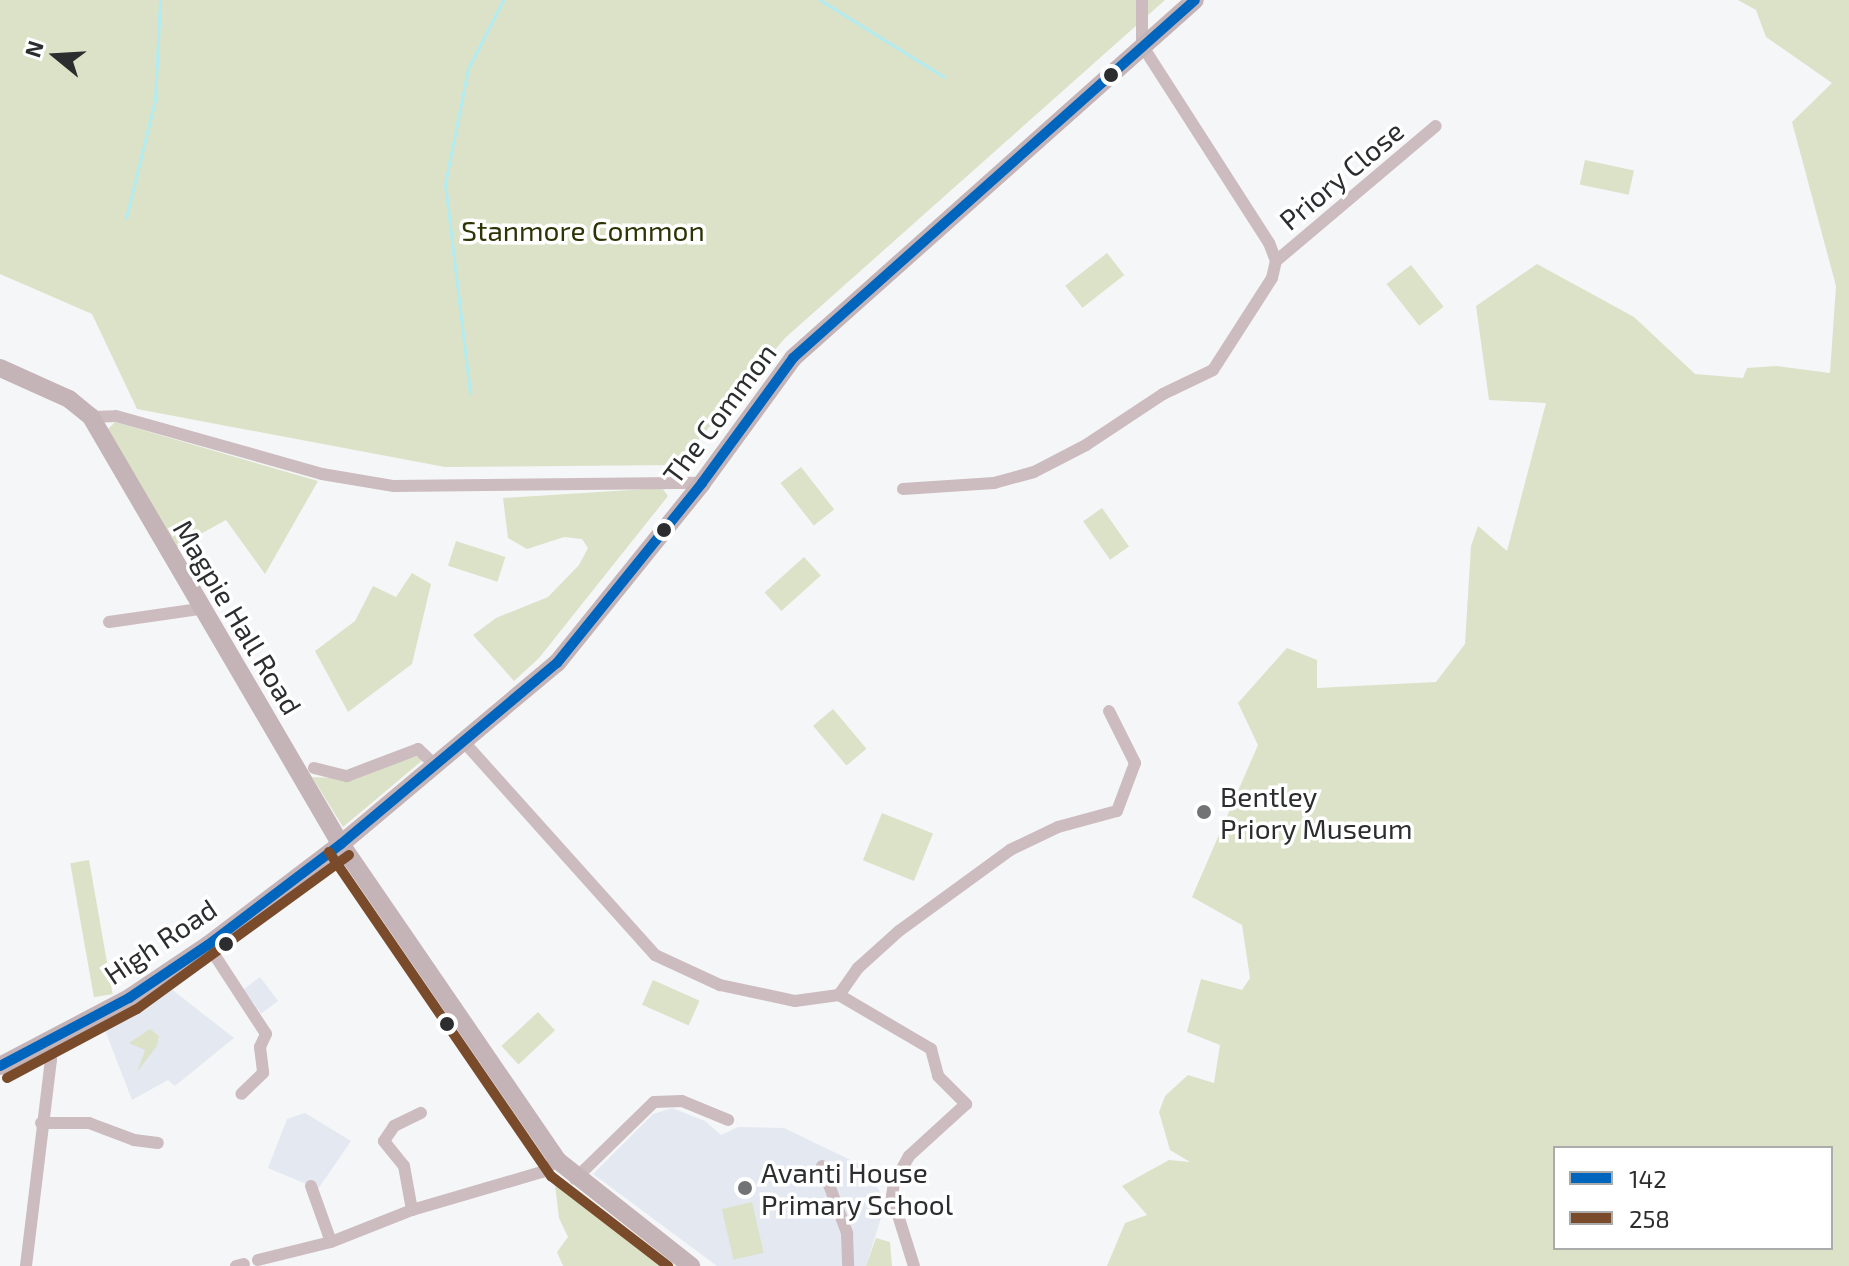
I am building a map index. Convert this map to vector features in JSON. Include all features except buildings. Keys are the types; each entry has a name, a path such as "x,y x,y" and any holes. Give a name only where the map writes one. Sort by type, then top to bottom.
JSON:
{"main road":[{"name":"The Common","path":"341,844 557,663 702,483 793,358 1195,0"},
{"path":"0,368 69,399 91,417"},
{"name":"Magpie Hall Road","path":"91,417 199,609 341,844 557,1160 575,1179 691,1266"},
{"name":"High Road","path":"0,1066 45,1045 129,998 208,945 341,844"}],"street":[{"path":"903,489 994,483 1034,472 1086,445 1163,394 1204,376 1221,359 1272,278 1276,261 1142,45 1142,0"},
{"name":"Priory Close","path":"1276,261 1436,126"},
{"path":"91,417 116,416 322,474 394,486 702,483"},
{"path":"109,622 199,609"},
{"path":"839,995 871,955 978,870 1044,833 1117,811 1135,757 1109,711"},
{"path":"464,742 596,895 663,961 771,999 839,995 931,1049 938,1076 966,1104 909,1156 894,1183 892,1196 914,1266"},
{"path":"314,768 330,775 355,774 418,749 436,766"},
{"path":"208,945 266,1034 260,1047 263,1073 241,1094"},
{"path":"26,1266 51,1060 45,1045"},
{"path":"575,1179 654,1102 682,1101 728,1120"},
{"path":"412,1210 404,1166 384,1141 394,1126 421,1113"},
{"path":"41,1123 89,1123 134,1140 158,1143"},
{"path":"246,1263 331,1242 412,1210 542,1172 557,1160"},
{"path":"822,1166 847,1233 848,1266"},
{"path":"311,1186 331,1242"}],"shaded area":[{"path":"260,977 278,1001 261,1014 243,990"},
{"path":"170,988 234,1038 175,1086 168,1080 132,1100 105,1030"},
{"name":"Avanti House Primary School","path":"672,1108 705,1121 721,1135 738,1127 784,1128 865,1167 886,1202 866,1266 717,1266 593,1174 653,1114"},
{"path":"305,1113 351,1141 318,1189 268,1168 287,1119"}],"green space":[{"name":"Stanmore Common","path":"0,0 1165,0 785,338 677,465 445,467 137,409 92,314 0,274"},
{"path":"1738,0 1849,0 1849,1266 1107,1266 1125,1223 1147,1215 1122,1186 1169,1160 1190,1162 1170,1150 1159,1112 1165,1096 1188,1075 1214,1083 1220,1045 1187,1032 1201,979 1242,990 1250,978 1242,925 1192,897 1258,745 1238,703 1287,648 1317,660 1317,688 1436,682 1465,644 1471,546 1478,526 1507,551 1546,403 1489,400 1476,306 1537,264 1634,317 1695,374 1743,378 1747,368 1777,366 1830,373 1836,286 1792,122 1832,83 1766,37 1756,10"},
{"path":"1585,160 1634,170 1629,195 1580,184"},
{"path":"1107,253 1124,275 1082,308 1065,286"},
{"path":"1411,265 1444,307 1419,326 1387,284"},
{"path":"115,422 318,481 265,574 226,520 175,548 108,429"},
{"path":"801,467 834,510 814,526 781,483"},
{"path":"662,488 668,496 539,658 514,681 473,635 496,618 548,597 579,565 588,548 582,539 564,537 527,549 508,538 503,498"},
{"path":"1102,508 1129,547 1110,560 1083,521"},
{"path":"456,541 505,557 497,582 448,566"},
{"path":"804,557 821,576 781,611 765,592"},
{"path":"412,573 431,584 412,664 348,712 315,651 355,621 373,586 396,597"},
{"path":"833,709 866,749 847,766 813,726"},
{"path":"412,755 424,759 343,827 312,777 354,779"},
{"path":"882,813 933,834 914,881 863,860"},
{"path":"89,860 113,994 94,997 70,863"},
{"path":"653,980 700,1001 689,1025 642,1005"},
{"path":"538,1012 555,1030 518,1064 501,1046"},
{"path":"150,1029 159,1036 157,1046 137,1072 145,1050 129,1043"},
{"path":"554,1176 675,1266 563,1266 557,1252 568,1237 559,1218"},
{"path":"752,1202 764,1253 733,1260 722,1209"},
{"path":"876,1238 890,1242 892,1266 866,1266"}],"waterway":[{"path":"126,218 155,100 160,0"},
{"path":"470,393 445,184 468,69 503,0"},
{"path":"820,0 944,77"}],"transit line":[{"name":"142","path":"0,1066 129,998 208,945 341,844 557,663 702,483 793,358 1195,0"},
{"name":"258","path":"329,852 551,1176 668,1266"},
{"name":"258","path":"7,1078 137,1009 349,855"}],"place":[{"name":"Bentley Priory Museum","path":"1204,812"},
{"name":"Avanti House Primary School","path":"745,1188"}]}
